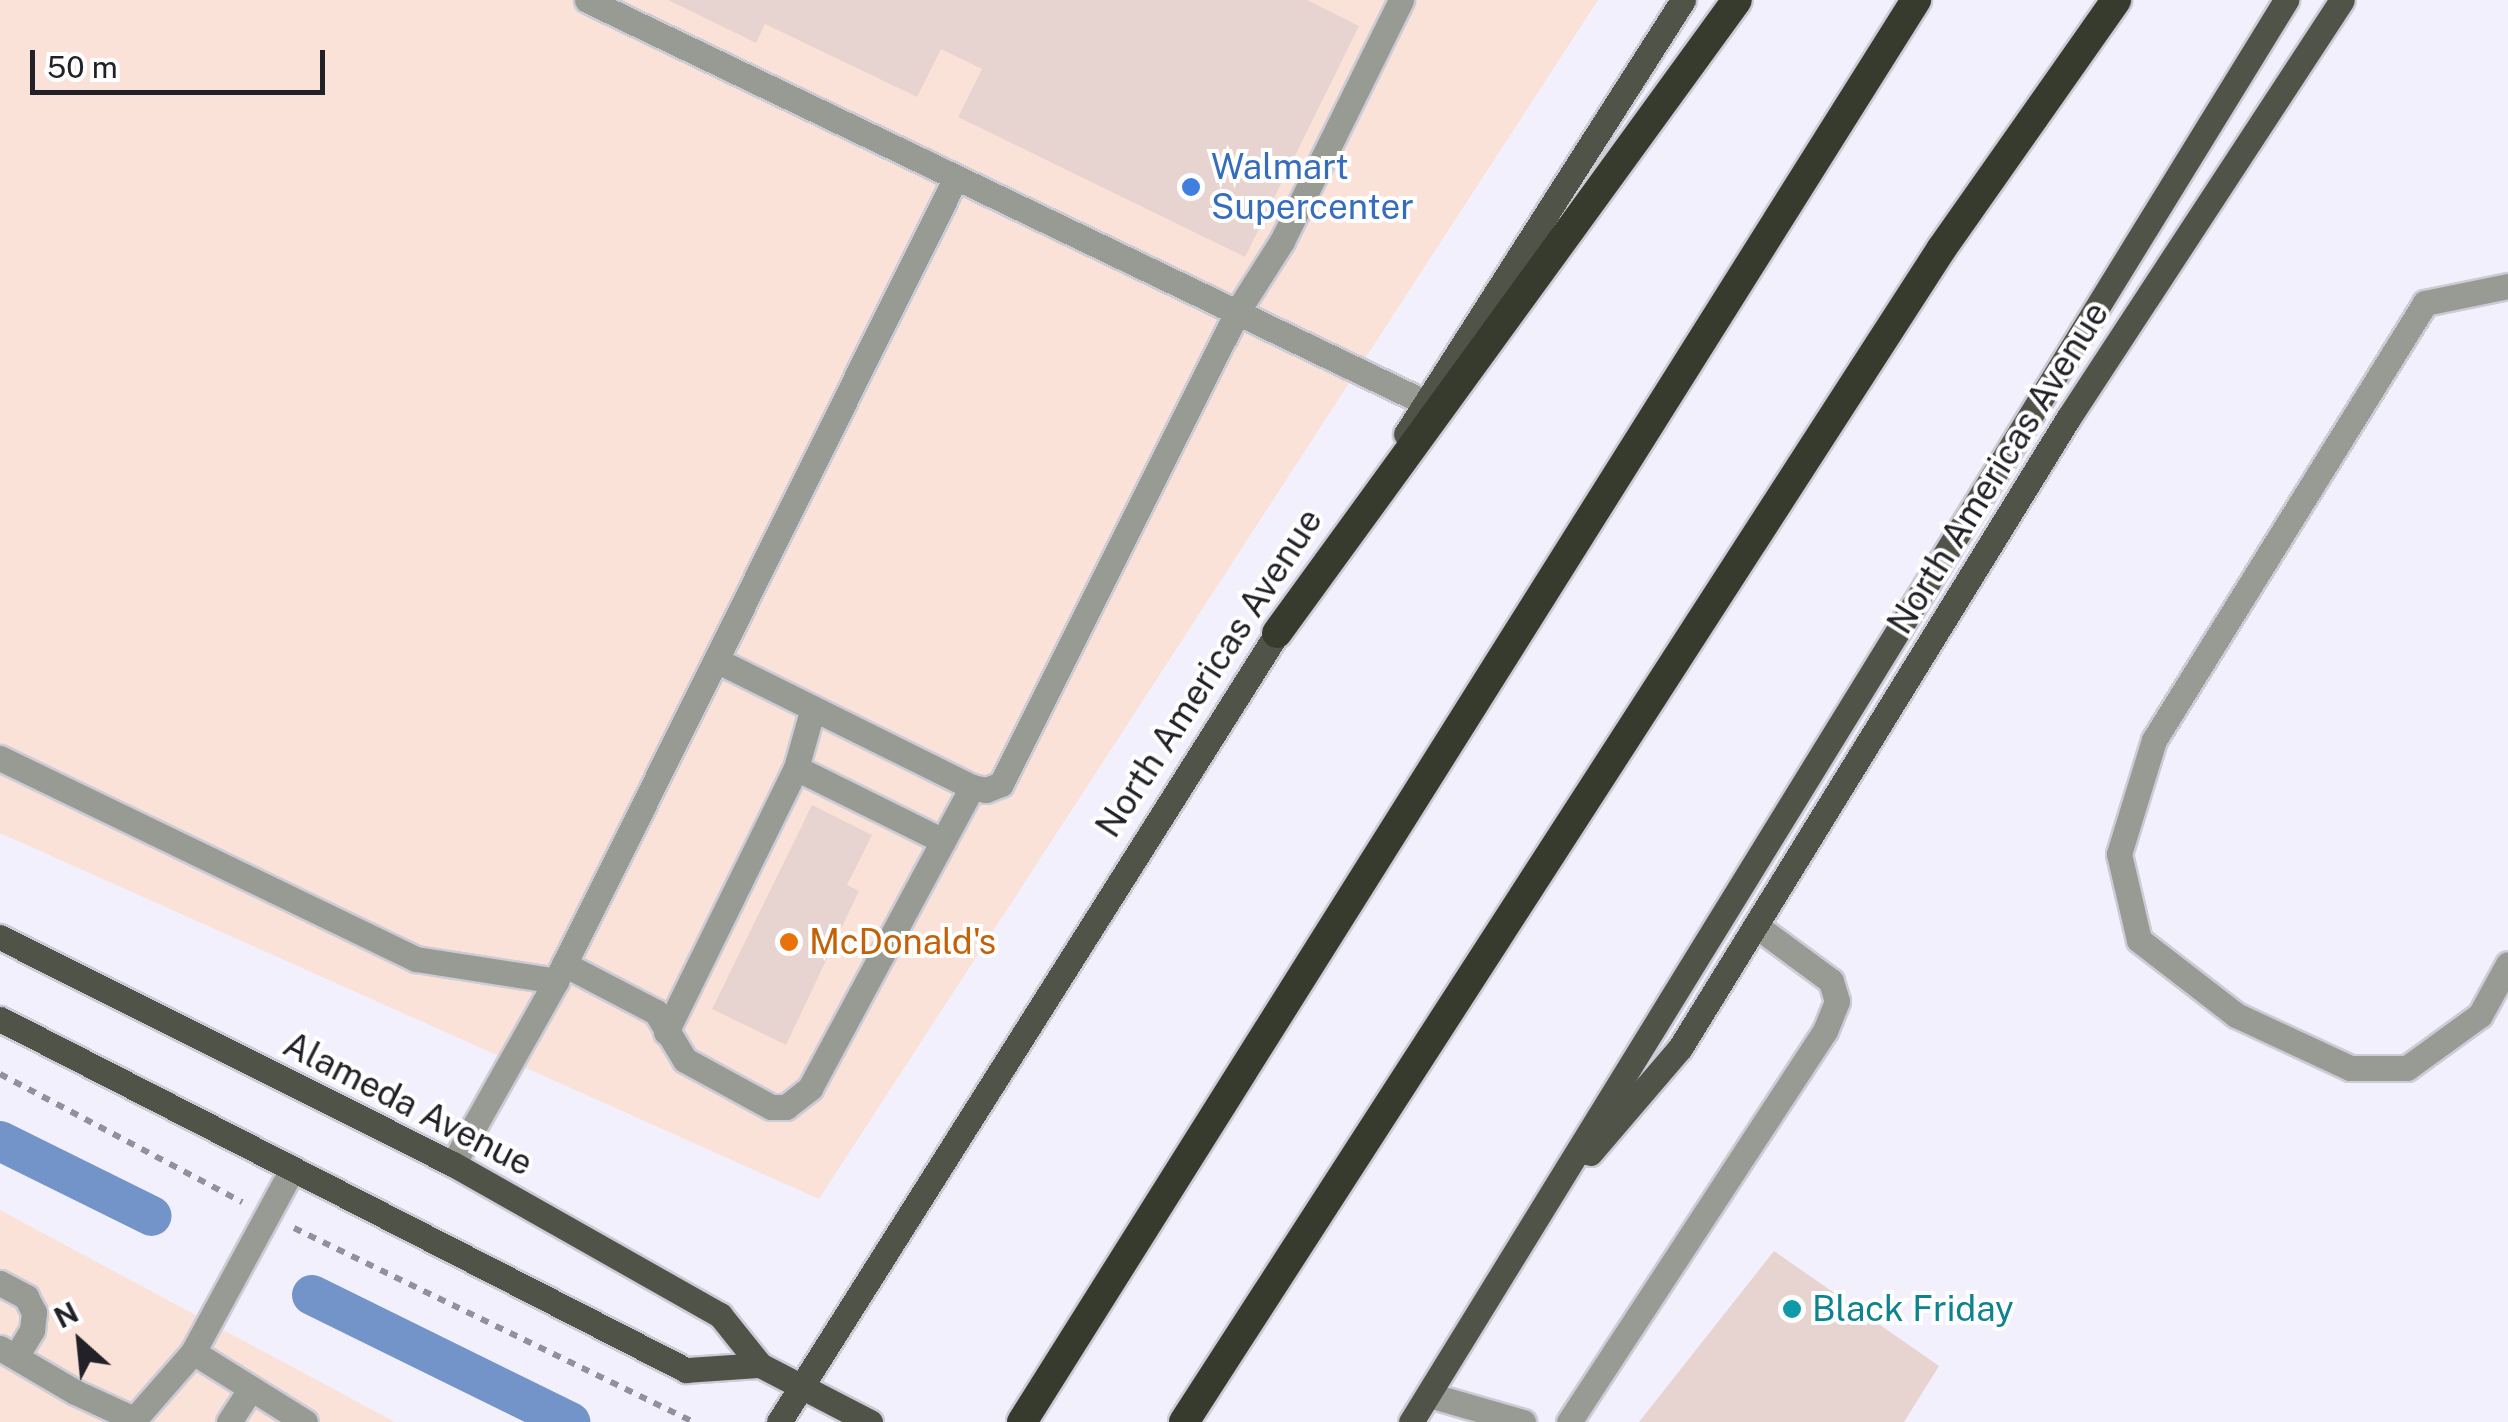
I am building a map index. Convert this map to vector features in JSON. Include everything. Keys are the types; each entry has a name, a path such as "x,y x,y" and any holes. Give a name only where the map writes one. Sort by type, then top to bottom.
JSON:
{"highway":[{"path":"1277,633 1737,0"},
{"path":"1022,1422 1916,0"},
{"path":"1188,1416 1942,248 2116,0"}],"main road":[{"name":"North Americas Avenue","path":"779,1422 1277,633 1683,0"},
{"name":"North Americas Avenue","path":"1411,1422 2286,0"},
{"name":"North Americas Avenue","path":"1538,1213 1680,1048 2068,417 2342,0"},
{"name":"Alameda Avenue","path":"0,938 454,1164 720,1315 760,1366 870,1422"},
{"path":"0,1019 686,1370 760,1366"}],"lane":[{"path":"588,0 1426,403"},
{"path":"716,660 972,787 986,790 1001,784 1013,768 1236,312 1282,241 1400,0"},
{"path":"454,1164 560,972 956,177"},
{"path":"2508,286 2425,302 2154,740 2119,854 2139,940 2236,1016 2350,1068 2407,1068 2480,1015 2508,964"},
{"path":"666,1032 796,768 813,708"},
{"path":"0,758 416,959 560,972 656,1012 685,1060 771,1108 797,1102 810,1088 972,787"},
{"path":"796,768 943,841"},
{"path":"1569,1422 1825,1031 1837,1001 1831,981 1755,925"},
{"path":"0,1283 26,1297 34,1312 32,1330 8,1352 74,1392 133,1420 193,1352 292,1170"},
{"path":"193,1352 304,1422"},
{"path":"229,1422 251,1388"},
{"path":"1429,1395 1523,1422"}],"path":[{"path":"0,1074 268,1216 693,1422"}],"shaded area":[{"path":"0,0 1598,0 819,1199 0,833"},
{"path":"0,1210 395,1422 0,1422"}],"building":[{"name":"Walmart Supercenter","path":"668,0 1307,0 1359,26 1245,257 958,117 982,69 941,49 917,97 765,24 756,43"},
{"name":"McDonald's","path":"812,805 872,835 847,885 859,891 786,1045 712,1009"},
{"name":"Black Friday","path":"1774,1251 1939,1366 1904,1422 1639,1422"}],"waterway":[{"path":"0,1141 152,1216"},
{"path":"312,1295 570,1422"}],"place":[{"name":"Walmart Supercenter","path":"1191,187"},
{"name":"McDonald's","path":"789,942"},
{"name":"Black Friday","path":"1792,1309"}]}
